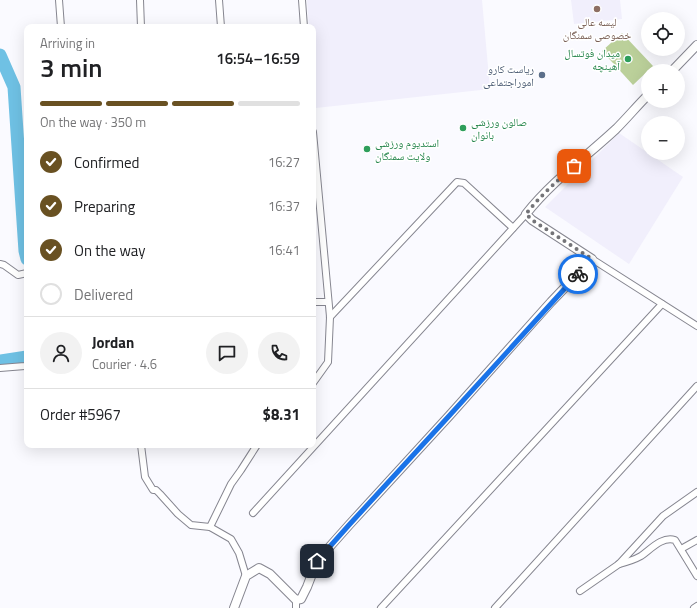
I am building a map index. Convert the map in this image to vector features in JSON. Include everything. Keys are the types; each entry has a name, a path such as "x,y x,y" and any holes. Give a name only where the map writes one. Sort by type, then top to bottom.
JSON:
{"street":[{"path":"59,0 61,24"},
{"path":"140,0 141,24"},
{"path":"219,0 221,24"},
{"path":"302,0 304,24"},
{"path":"679,64 697,45"},
{"path":"316,443 534,204 554,184 616,129 641,102"},
{"path":"316,166 330,317 328,362 316,379"},
{"path":"330,317 457,182 464,183 513,228"},
{"path":"526,214 532,220 697,326"},
{"path":"246,576 259,568 270,574 296,604 301,599 307,588 317,561 592,259"},
{"path":"0,264 4,265 18,275 24,274"},
{"path":"316,302 328,302"},
{"path":"381,608 662,304"},
{"path":"0,368 24,366"},
{"path":"495,608 697,386"},
{"path":"142,448 145,477 153,490 156,490 178,514 191,525 210,527 231,538 239,553 246,576 234,608"},
{"path":"210,527 231,484 255,448"},
{"path":"253,512 312,448"},
{"path":"580,591 619,564 663,516 697,492"},
{"path":"619,564 640,556 665,539 670,538 675,540 697,576"},
{"path":"681,549 697,540"}],"shaded area":[{"path":"307,0 482,0 490,89 316,108 316,24 309,24"},
{"name":"لیسه عالی خصوصی سمنگان","path":"571,0 620,0 622,19 574,24"},
{"path":"619,133 641,148 641,160 658,160 683,177 629,264 545,207"}],"green space":[{"name":"میدان فوتسال آهینچه","path":"622,33 641,53 641,56 644,56 651,64 641,64 641,77 633,85 602,51"}],"waterway":[{"path":"0,55 14,87 24,236"},
{"path":"0,361 24,357"}],"way so far":[{"path":"574,166 554,184 526,214 532,220 592,259 578,274"}],"place":[{"name":"لیسه عالی خصوصی سمنگان","path":"597,9"},
{"name":"میدان فوتسال آهینچه","path":"628,59"},
{"name":"ریاست کارو اموراجتماعی","path":"542,75"},
{"name":"صالون ورزشی بانوان","path":"463,128"},
{"name":"استدیوم ورزشی ولایت سمنگان","path":"367,149"}],"route":[{"path":"317,561 578,274"}]}
